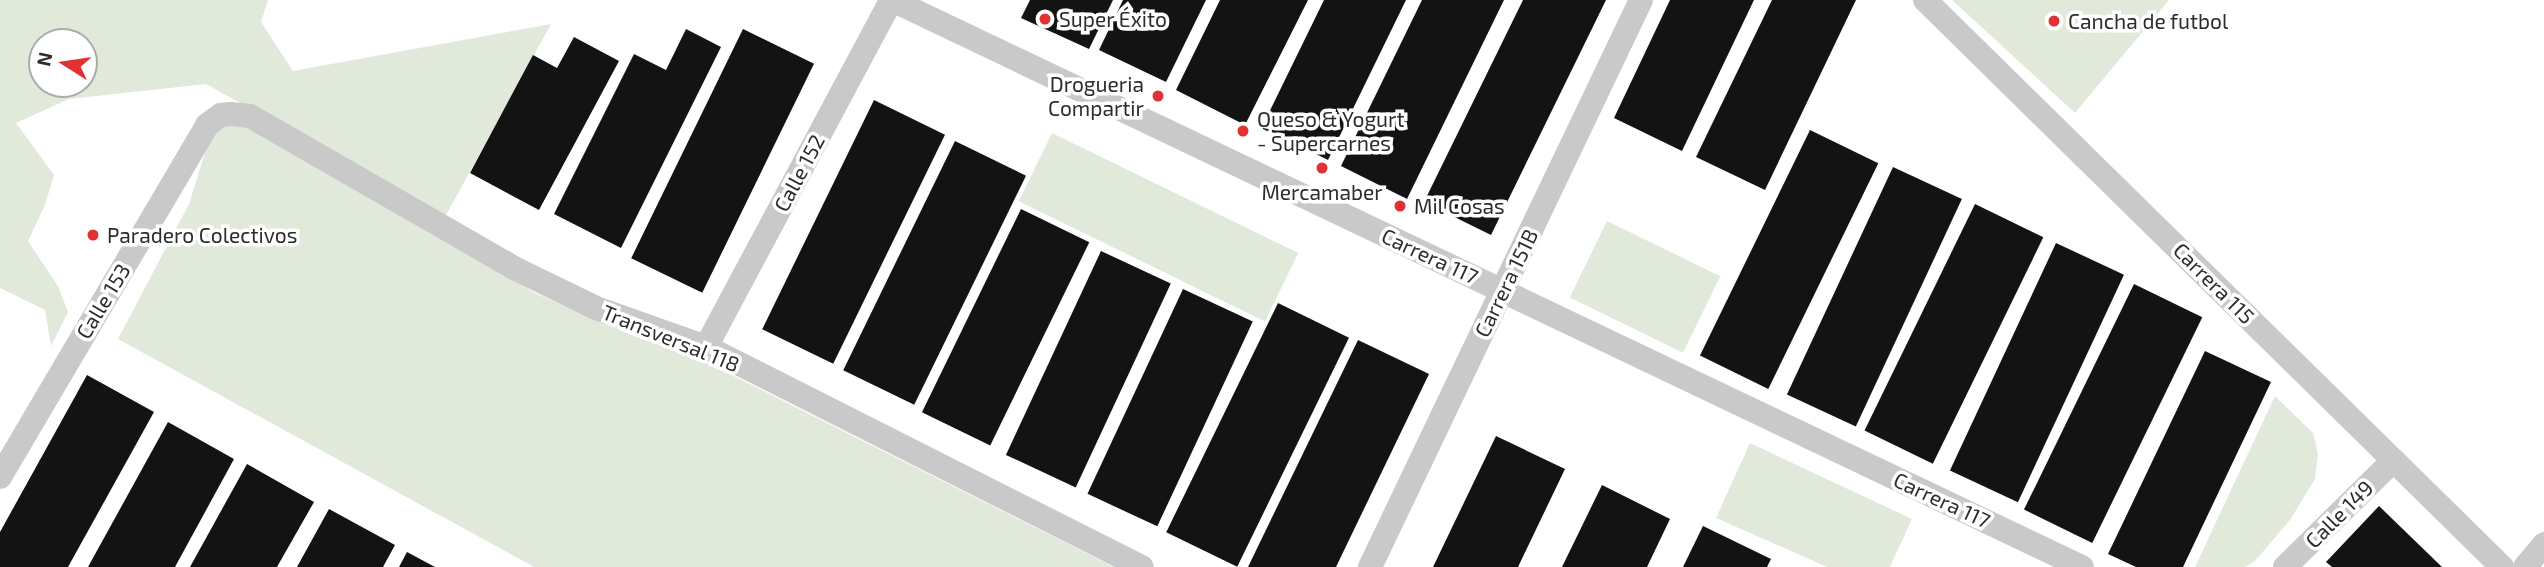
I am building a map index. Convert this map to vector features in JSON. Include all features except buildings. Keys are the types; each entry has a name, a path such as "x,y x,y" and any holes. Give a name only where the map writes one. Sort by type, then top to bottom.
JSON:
{"street":[{"name":"Carrera 117","path":"892,0 2082,567"},
{"name":"Calle 152","path":"706,347 892,0"},
{"name":"Carrera 151B","path":"1370,567 1641,0"},
{"name":"Carrera 115","path":"1925,0 2502,567"},
{"name":"Transversal 118","path":"207,125 221,115 250,116 414,213 514,268 596,308 706,347 1142,567"},
{"name":"Calle 153","path":"0,477 207,125"},
{"name":"Calle 149","path":"2285,567 2393,461"},
{"path":"2525,567 2544,544"}],"green space":[{"path":"0,0 268,0 261,22 293,71 551,24 445,217 206,84 98,96 98,28 28,28 28,98 78,98 69,99 16,123 54,175 45,205 28,241 58,286 68,312 51,346 45,310 0,288"},
{"path":"1952,0 2169,0 2075,113"},
{"path":"226,121 241,122 535,293 634,336 704,361 1114,567 534,567 118,339 189,204 207,146 216,130"},
{"path":"1052,133 1298,253 1265,321 1019,201"},
{"path":"1607,221 1720,276 1683,353 1570,297"},
{"path":"2275,396 2313,433 2318,454 2315,479 2290,520 2255,561 2245,567 2195,567"},
{"path":"1750,443 1912,519 1890,567 1827,567 1716,518"}],"place":[{"name":"Super Éxito","path":"1045,19"},
{"name":"Cancha de futbol","path":"2054,21"},
{"name":"Drogueria Compartir","path":"1158,96"},
{"name":"Queso & Yogurt - Supercarnes","path":"1243,131"},
{"name":"Mercamaber","path":"1322,168"},
{"name":"Mil Cosas","path":"1400,206"},
{"name":"Paradero Colectivos","path":"93,235"}]}
